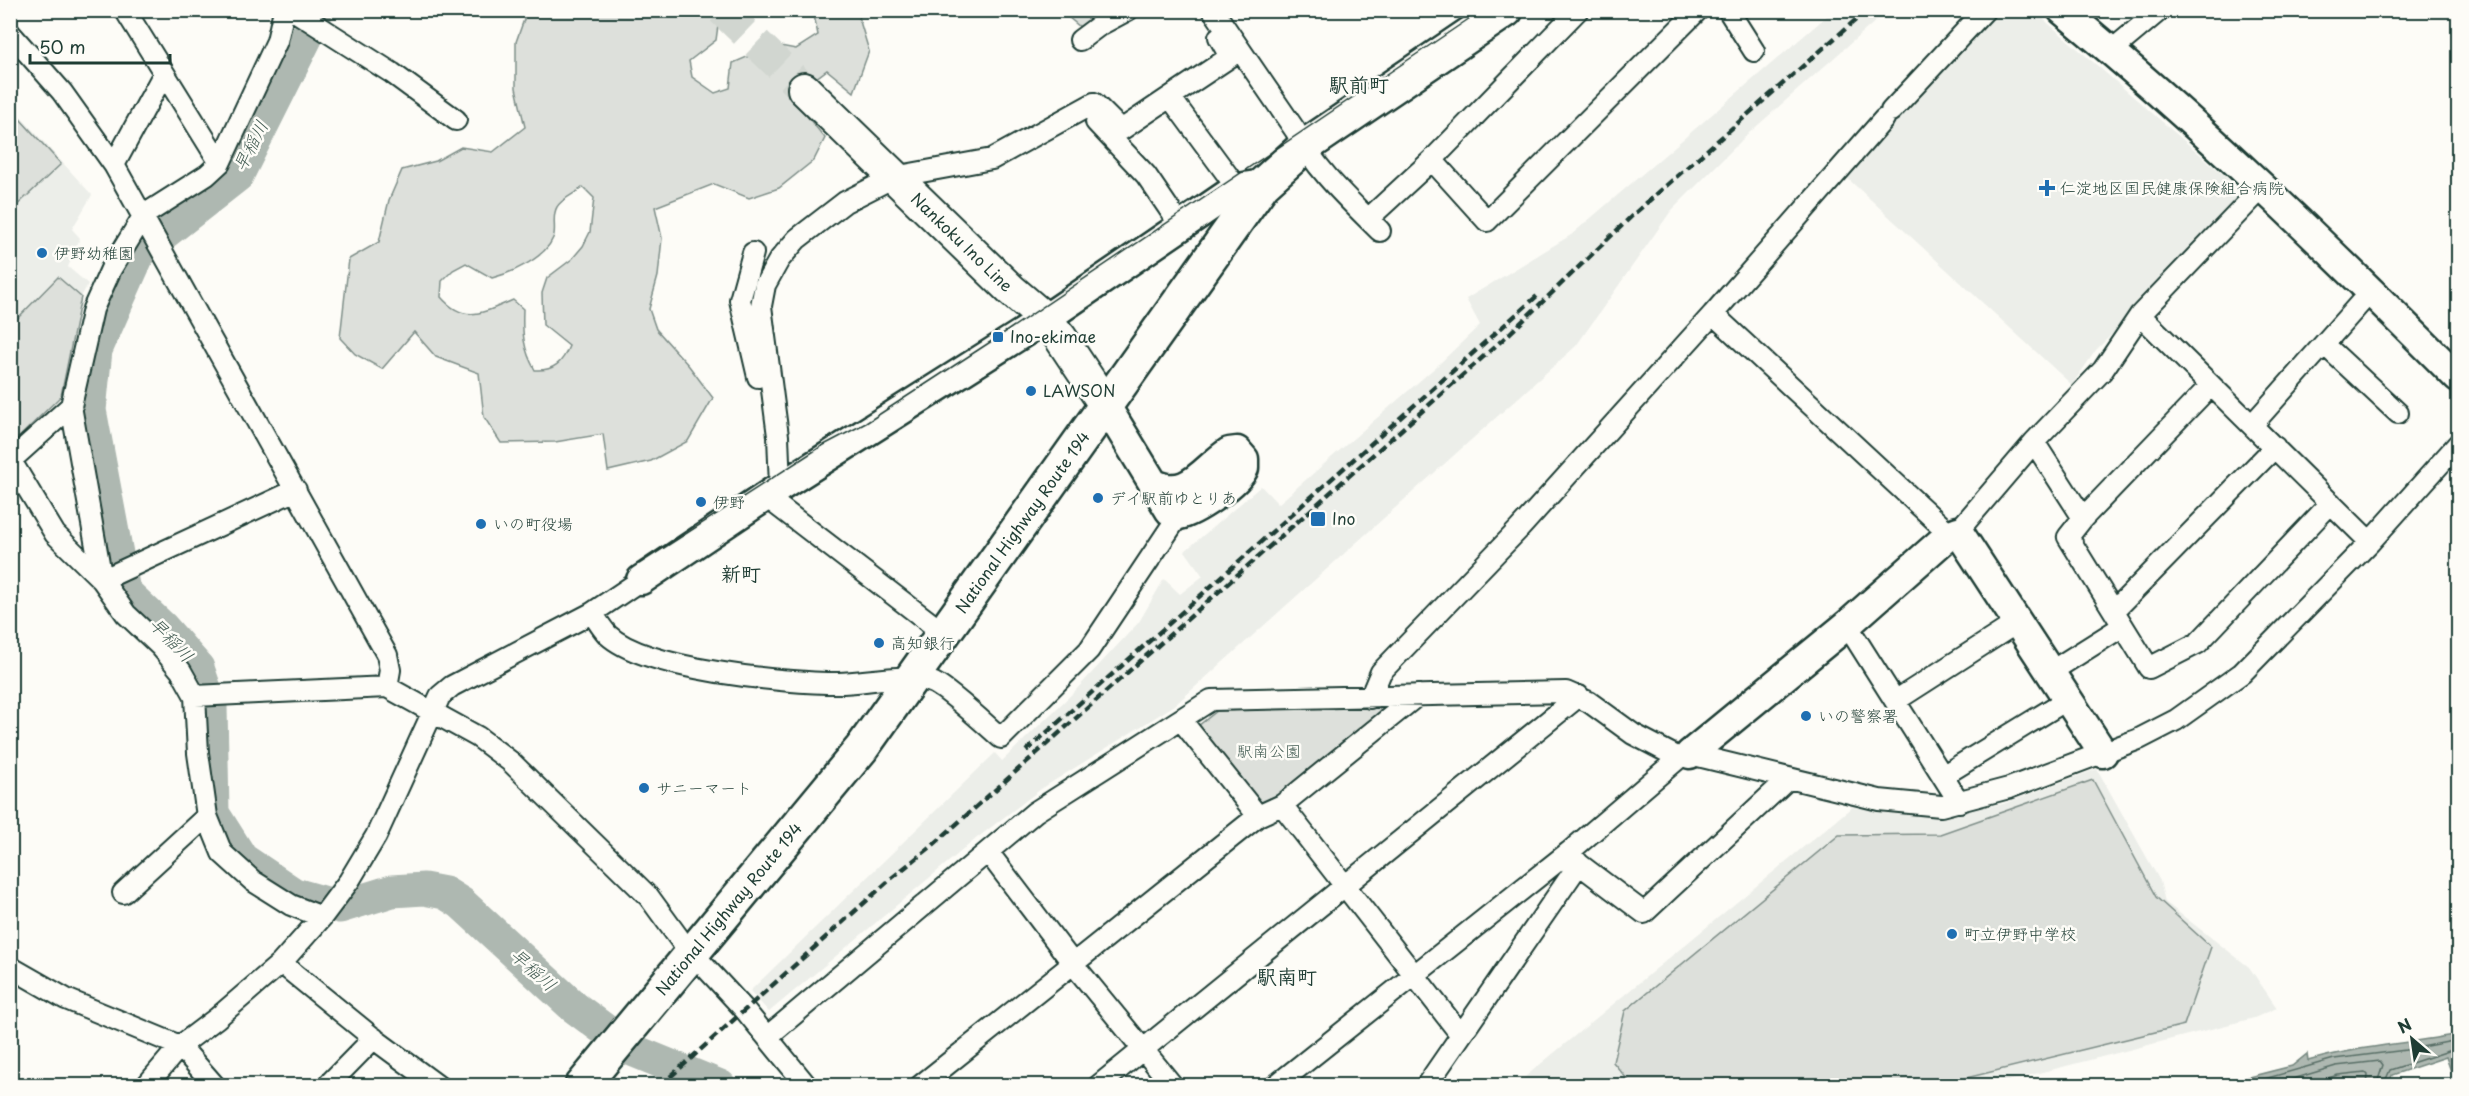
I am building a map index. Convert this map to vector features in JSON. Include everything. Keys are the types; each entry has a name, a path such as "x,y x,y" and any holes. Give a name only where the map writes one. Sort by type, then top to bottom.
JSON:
{"highway":[{"name":"National Highway Route 194","path":"582,1086 862,748 912,679 942,632 1106,406 1250,186 1506,10"}],"main road":[{"name":"Nankoku Ino Line","path":"804,89 1045,319 1106,406"}],"street":[{"path":"125,10 220,163"},
{"path":"102,580 71,406 93,309 111,270 144,215 207,175 220,163 277,41 284,10"},
{"path":"293,10 392,73 456,120"},
{"path":"1080,40 1100,25 1128,10"},
{"path":"772,492 778,436 761,306 765,285 778,260 797,239 845,202 894,177 992,159 1094,103 1121,130 1230,57 1209,18 1208,10"},
{"path":"1213,10 1295,130 1304,147 1374,225 1432,160 1578,10"},
{"path":"1432,160 1487,221 1698,10"},
{"path":"1370,698 1381,672 1519,529 1888,115 1985,10"},
{"path":"2062,10 2264,186 2458,378"},
{"path":"2111,51 2160,10"},
{"path":"1737,14 1754,51"},
{"path":"10,33 62,92 114,165 144,215 387,655 390,670 387,687"},
{"path":"114,165 164,73"},
{"path":"146,1086 180,1046 217,1018 281,963 322,917 376,836 432,711 440,696 452,686 592,613 772,492 1045,319 1180,225 1250,186 1170,97"},
{"path":"1088,106 1107,136 1146,175 1180,225"},
{"path":"1275,1086 1416,975 1574,858 1684,756 1847,625 1954,532 2103,369 2140,315 2264,186"},
{"path":"753,253 740,300 764,402 778,436"},
{"path":"2252,425 2371,291"},
{"path":"1713,314 1954,532 2018,622 2103,753"},
{"path":"2140,315 2370,542"},
{"path":"2325,345 2398,413"},
{"path":"2211,385 2083,518 2068,537 2149,668 2198,643 2331,503"},
{"path":"71,406 11,461 55,534 102,580 126,614 181,671 195,696 198,753 207,816 222,853 253,881 291,905 322,917"},
{"path":"1106,406 1170,511 1179,515"},
{"path":"2034,442 2083,518"},
{"path":"767,1037 1035,812 1211,700 1566,692 1579,696 1633,734 1684,756 1879,800 1941,806 2009,788 2139,739 2176,720 2242,673 2370,542 2458,444"},
{"path":"2050,672 2118,618 2275,447"},
{"path":"592,613 608,635 631,650 684,666 721,673 838,683 912,679 934,683 1001,738 1089,650 1179,515 1202,506 1238,476 1244,468 1244,459 1237,451 1229,452 1181,490 1167,490 1153,483"},
{"path":"102,580 296,490"},
{"path":"772,492 942,632"},
{"path":"1895,701 2018,622"},
{"path":"1847,625 1959,802"},
{"path":"195,696 387,687 478,737 511,762 649,897 692,952 807,1086"},
{"path":"920,1086 1258,816 1282,805 1418,696"},
{"path":"1098,1086 1579,696"},
{"path":"1944,775 2068,699"},
{"path":"1181,720 1258,816"},
{"path":"1574,858 1644,913 1789,778"},
{"path":"1282,805 1461,1035"},
{"path":"123,893 207,816"},
{"path":"988,852 1074,965 1173,1086"},
{"path":"1426,1086 1574,858"},
{"path":"281,963 438,1086"},
{"path":"10,967 66,999 180,1046 215,1086"},
{"path":"327,1086 374,1038"}],"shaded area":[{"path":"1834,10 1887,11 1749,133 1671,211 1576,346 1175,705 1041,789 977,838 769,1012 750,991 995,753 1002,761 1074,692 1139,622 1164,579 1180,594 1203,576 1185,551 1261,486 1278,504 1438,365 1480,325 1466,299 1571,235"},
{"name":"仁淀地区国民健康保険組合病院","path":"1996,11 2034,11 2225,176 2247,200 2096,350 2072,385 1845,176"},
{"name":"伊野幼稚園","path":"10,105 92,195 72,229 80,238 68,267 88,284 81,297 57,277 11,325"},
{"name":"町立伊野中学校","path":"2097,769 2160,881 2165,902 2249,967 2277,1008 2254,1018 1992,1085 1514,1086 1852,807 1889,813 1935,815 2003,804"}],"green space":[{"path":"527,11 720,11 716,40 689,61 692,77 715,93 730,88 733,63 775,45 796,49 818,35 814,15 819,11 863,11 859,18 869,51 854,92 827,70 791,97 825,138 814,160 779,188 749,198 714,184 655,207 662,238 658,276 649,309 656,329 689,366 713,398 688,441 651,461 608,471 603,434 555,442 501,443 484,417 479,373 436,357 414,332 382,369 355,354 340,338 349,259 379,242 389,200 402,170 436,161 461,147 493,152 525,127 516,88 516,42","holes":["583,187 594,198 590,232 583,246 572,259 547,278 542,293 543,325 569,346 561,361 553,367 535,370 524,341 523,309 513,300 475,314 458,311 441,297 442,281 453,270 466,263 492,278 527,264 543,252 553,238 555,211 562,201"]},
{"path":"1061,11 1102,11 1080,27"},
{"path":"10,108 61,164 11,211 10,211"},
{"path":"58,277 81,297 61,396 11,445 11,325"},
{"name":"駅南公園","path":"1377,706 1383,714 1266,805 1255,803 1198,726 1217,711"},
{"name":"町立伊野中学校","path":"2093,780 2156,897 2211,947 2184,1025 1944,1085 1632,1085 1613,1062 1625,1011 1839,835 1940,834"}],"water":[{"path":"2458,1034 2458,1053 2451,1056 2455,1073 2452,1074 2446,1057 2392,1075 2389,1085 2217,1085 2292,1066 2307,1054 2308,1061 2345,1052"}],"waterway":[{"name":"早稲川","path":"317,10 313,24 237,176 139,253 96,350 90,410 124,591 162,627 198,668 211,706 213,813 242,859 294,894 340,907 392,891 424,889 445,893 461,903 574,1007 632,1050 720,1086"}],"tunnel":[{"path":"722,10 804,89"}],"tram line":[{"path":"639,564 822,446 866,423 998,337 1482,10"}],"railway":[{"path":"660,1086 893,877 933,845 1509,334 1635,213 1867,10"},
{"path":"1026,751 1537,296"}],"place":[{"name":"仁淀地区国民健康保険組合病院","path":"2047,188"},
{"name":"伊野幼稚園","path":"42,253"},
{"name":"Ino-ekimae","path":"998,337"},
{"name":"LAWSON","path":"1031,391"},
{"name":"デイ駅前ゆとりあ","path":"1098,498"},
{"name":"伊野","path":"701,502"},
{"name":"Ino","path":"1318,519"},
{"name":"いの町役場","path":"481,524"},
{"name":"高知銀行","path":"879,643"},
{"name":"いの警察署","path":"1806,716"},
{"name":"サニーマート","path":"644,788"},
{"name":"町立伊野中学校","path":"1952,934"}],"district":[{"name":"駅前町","path":"1359,85"},
{"name":"新町","path":"741,574"},
{"name":"駅南町","path":"1287,977"}]}
